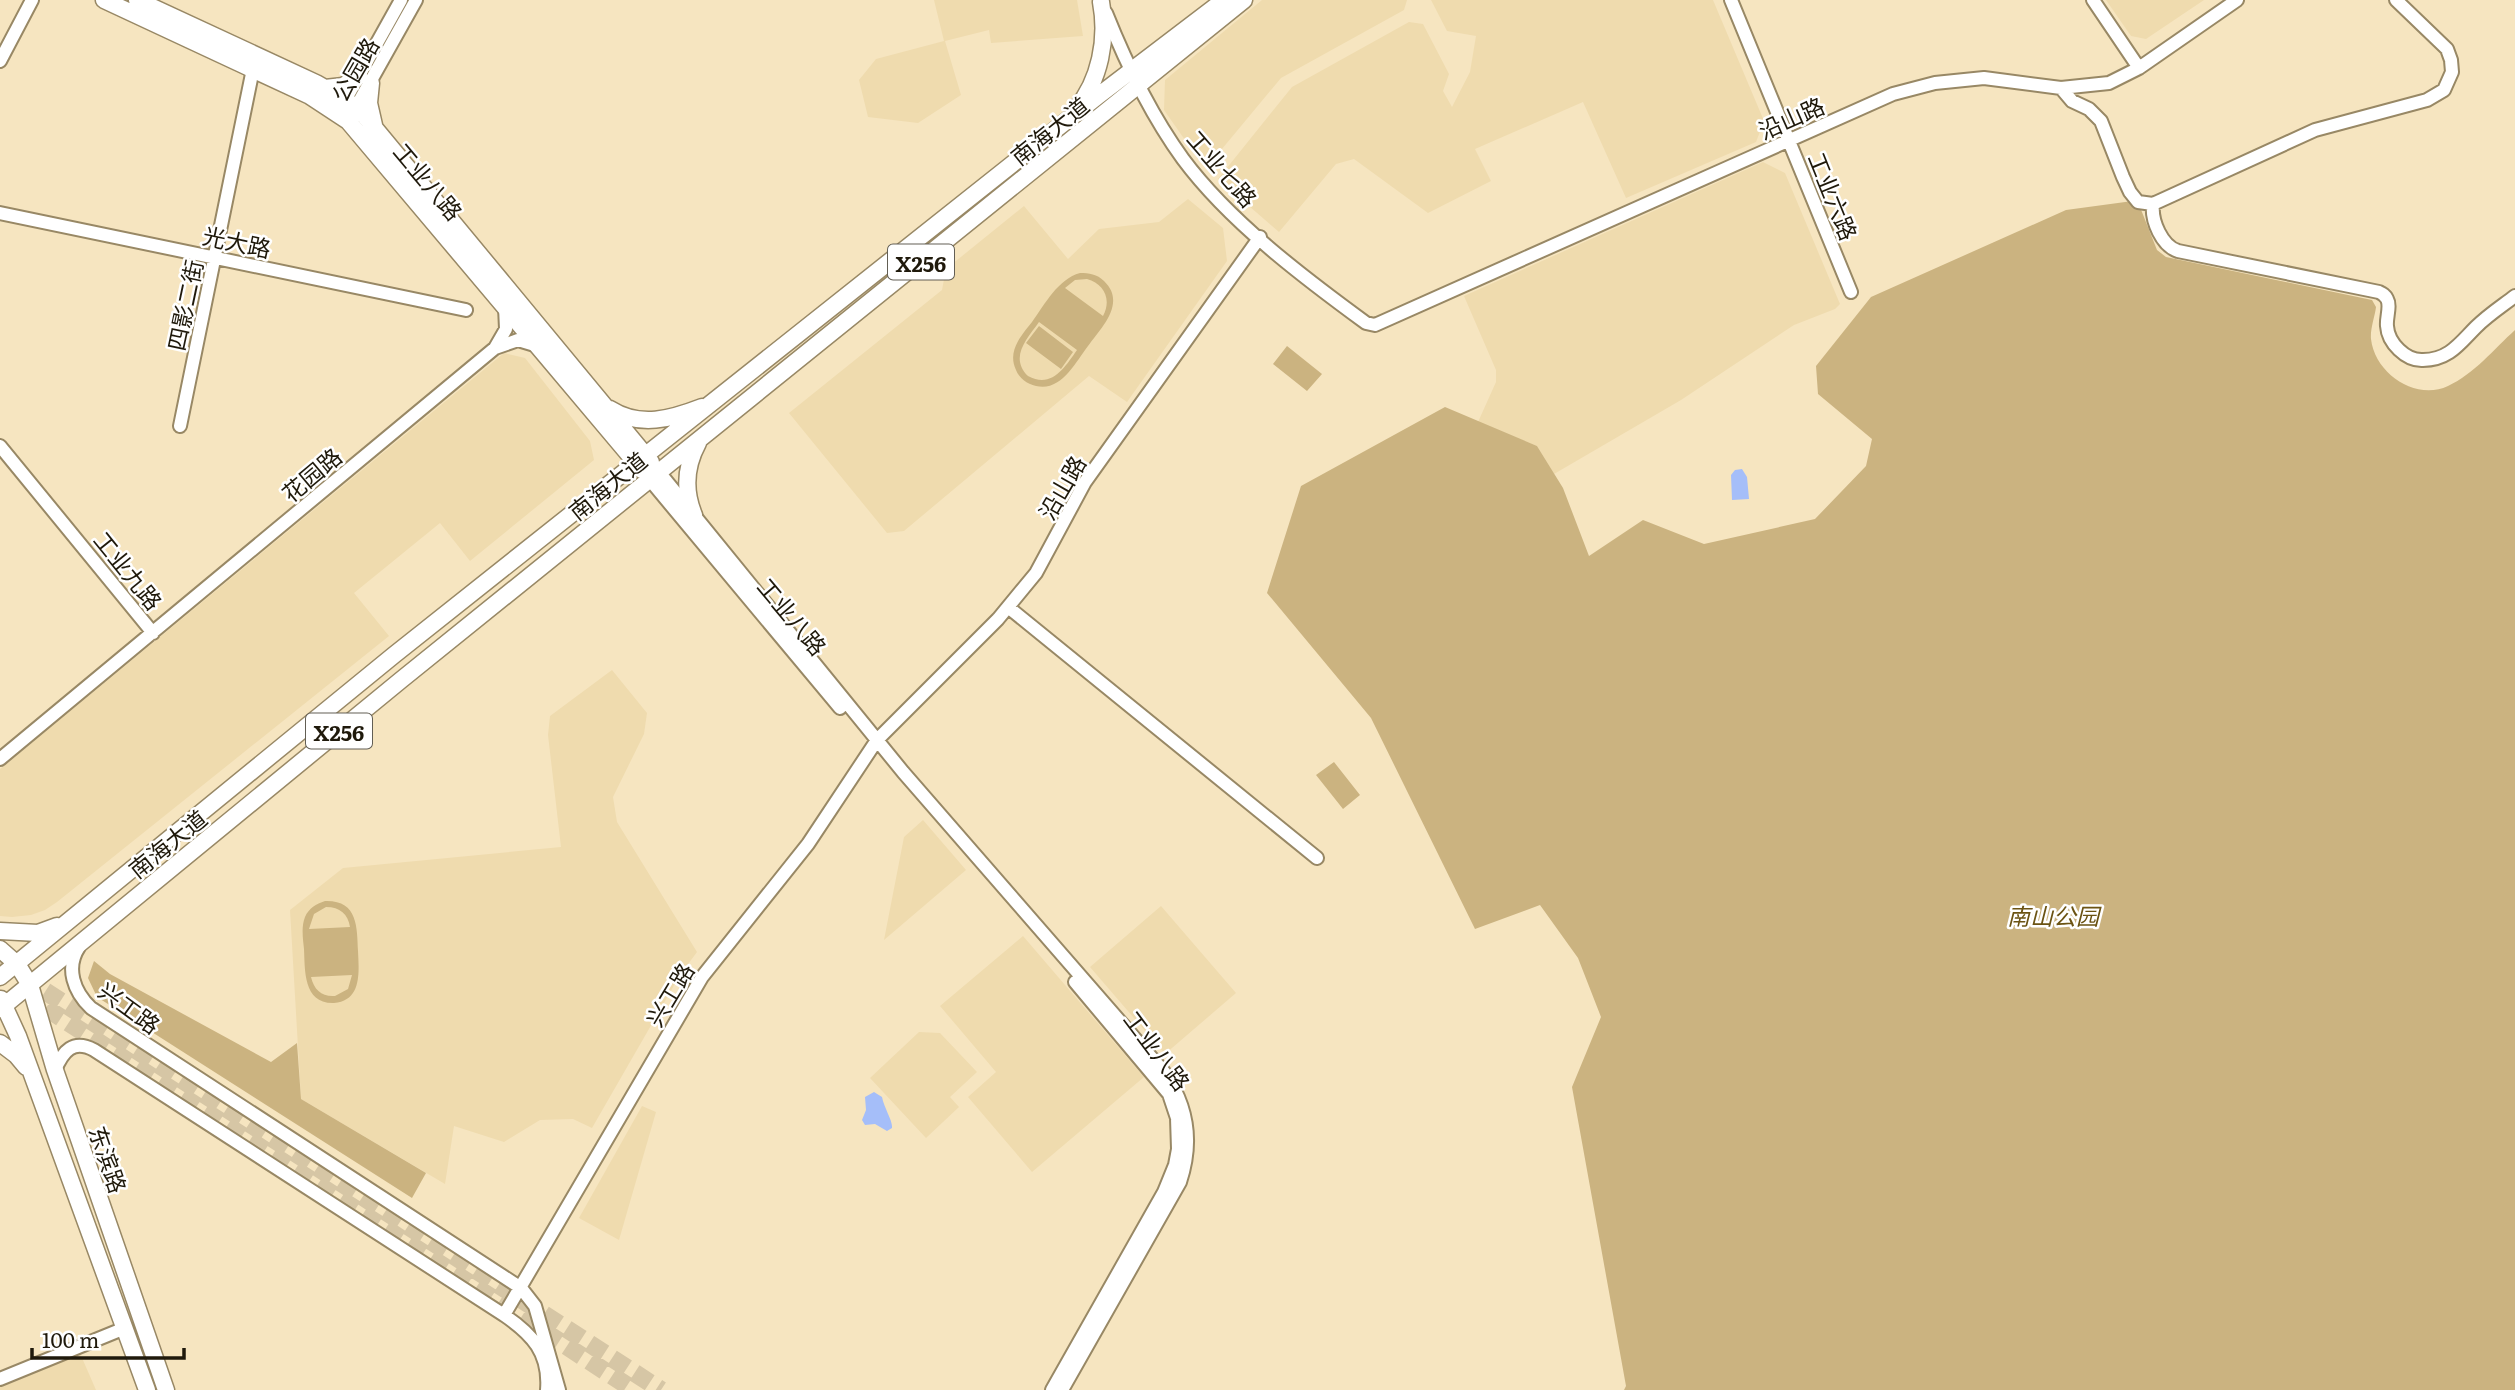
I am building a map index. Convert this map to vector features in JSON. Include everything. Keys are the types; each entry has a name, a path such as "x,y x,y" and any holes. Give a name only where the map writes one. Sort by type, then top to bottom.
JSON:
{"main road":[{"name":"工业八路","path":"104,0 310,96 347,110 375,127 605,406 642,460"},
{"name":"工业八路","path":"137,0 325,88 347,110 505,307 655,476"},
{"name":"南海大道","path":"2,1004 82,943 702,438 1136,78 1224,0"},
{"name":"南海大道","path":"0,977 394,655 1066,122 1136,78 1244,0"},
{"path":"1066,122 1082,102 1100,60 1104,23 1101,1"},
{"path":"325,88 365,79 375,127"},
{"path":"605,406 628,418 653,421 713,403"},
{"path":"694,515 687,489 688,471 702,438"},
{"path":"0,932 38,933 75,917"},
{"name":"东滨路","path":"0,949 16,964 30,985 55,1070 166,1390"},
{"name":"东滨路","path":"2,1004 35,1085 147,1390"},
{"path":"0,1043 26,1066 35,1085"}],"street":[{"path":"0,61 32,0"},
{"name":"公园路","path":"365,79 401,0"},
{"name":"公园路","path":"347,110 416,0"},
{"name":"工业六路","path":"1731,0 1851,292"},
{"path":"2093,0 2139,68"},
{"name":"沿山路","path":"1366,323 1381,324 1893,94 1934,83 1984,78 2010,79 2061,88 2109,83 2139,68 2237,0"},
{"name":"工业七路","path":"1101,1 1136,78 1184,159 1215,196 1260,237 1296,269 1366,323"},
{"path":"2061,88 2072,102 2096,114 2130,192 2138,202 2153,204 2315,130 2437,96 2449,81 2452,72 2451,60 2447,49 2404,3"},
{"name":"四影二街","path":"180,426 253,69"},
{"path":"2153,204 2151,214 2166,246 2172,249 2385,295 2389,301 2387,331 2406,356 2418,360 2428,360 2450,353 2477,326 2515,296"},
{"name":"光大路","path":"0,213 466,310"},
{"name":"沿山路","path":"875,744 1008,607 1036,573 1085,482 1260,237"},
{"path":"495,348 506,330 505,307"},
{"name":"花园路","path":"153,633 495,348 518,340 540,347"},
{"name":"工业九路","path":"0,446 153,633 0,760"},
{"name":"工业八路","path":"655,476 694,515 875,744 1164,1072 1183,1104 1187,1150 1180,1182 1062,1390"},
{"name":"工业八路","path":"655,476 875,744 1169,1094 1179,1135 1171,1179 1052,1390"},
{"path":"1008,607 1317,858"},
{"name":"兴工路","path":"504,1315 702,977 808,844 875,744"},
{"name":"兴工路","path":"82,943 73,957 73,979 82,1000 91,1008 521,1288 534,1306 559,1390"},
{"path":"55,1070 62,1055 71,1047 84,1046 94,1050 504,1315 527,1331 534,1340 546,1368 547,1390"},
{"path":"0,1378 125,1328"}],"shaded area":[{"path":"934,0 1077,0 1083,36 991,43 989,30 945,41 961,95 918,123 868,117 859,80 876,59 944,41"},
{"path":"1262,0 1407,0 1404,10 1281,78 1207,167 1164,110 1165,80"},
{"path":"1431,0 1713,0 1764,121 1756,142 1626,198 1583,102 1475,149 1491,181 1428,213 1354,159 1336,164 1279,232 1218,179 1292,87 1409,22 1423,24 1449,74 1443,91 1452,107 1470,72 1476,36 1447,31"},
{"path":"2106,0 2204,0 2146,39 2131,36"},
{"path":"1763,162 1785,173 1840,304 1835,309 1794,325 1681,400 1554,474 1537,446 1478,422 1496,382 1496,370 1464,296"},
{"path":"1188,199 1223,228 1227,261 1127,402 1089,376 904,531 887,533 789,413 942,290 946,269 1024,206 1068,259 1099,229 1159,222"},
{"path":"504,353 525,358 590,441 594,460 470,561 440,523 354,593 389,636 57,902 31,915 0,916 0,769"},
{"path":"612,670 647,713 644,734 613,797 617,822 697,952 680,975 592,1128 573,1119 540,1120 504,1142 454,1126 445,1184 301,1099 290,910 343,868 561,847 548,735 550,716"},
{"path":"923,820 966,870 884,940 904,837"},
{"path":"1161,906 1236,993 1165,1054 1090,967"},
{"path":"1023,936 1144,1077 1032,1172 968,1097 996,1072 940,1006"},
{"path":"919,1032 940,1033 977,1072 950,1097 959,1107 926,1138 870,1078"},
{"path":"642,1106 656,1112 619,1240 579,1218"},
{"path":"79,1351 96,1390 0,1390 0,1377"}],"green space":[{"name":"南山公园","path":"2140,200 2138,202 2157,250 2166,257 2372,300 2376,307 2371,335 2374,352 2389,373 2411,387 2436,390 2448,386 2475,368 2515,330 2515,1390 1624,1390 1626,1386 1572,1087 1601,1017 1578,958 1540,905 1475,929 1371,718 1267,593 1301,486 1445,407 1537,446 1563,488 1589,556 1643,520 1704,544 1815,519 1866,466 1872,439 1818,394 1816,366 1871,297 2066,210"},
{"path":"1090,274 1104,281 1113,298 1110,315 1067,375 1053,385 1033,385 1017,373 1014,350 1053,293 1072,276","holes":["1087,279 1098,284 1105,293 1107,304 1103,316 1065,288 1075,280","1039,322 1077,350 1057,374 1044,380 1028,376 1020,362 1022,348"]},
{"path":"1039,326 1073,352 1061,369 1026,343"},
{"path":"1287,346 1322,374 1307,391 1273,364"},
{"path":"1334,762 1360,795 1343,809 1316,775"},
{"path":"325,901 336,902 350,910 357,933 357,984 350,997 334,1003 316,998 306,976 304,921 311,909","holes":["326,907 342,912 350,927 309,929 314,914","352,975 348,989 335,996 319,992 311,977"]},
{"path":"94,961 110,974 271,1062 297,1043 301,1099 426,1173 412,1198 97,997 88,978"}],"water":[{"path":"1742,469 1747,477 1749,499 1732,500 1731,475 1735,470"},
{"path":"874,1092 882,1097 891,1122 892,1128 887,1131 875,1124 865,1125 862,1120 866,1110 865,1097"}],"tunnel":[{"path":"0,962 661,1390"},
{"path":"46,1008 634,1390"}]}
